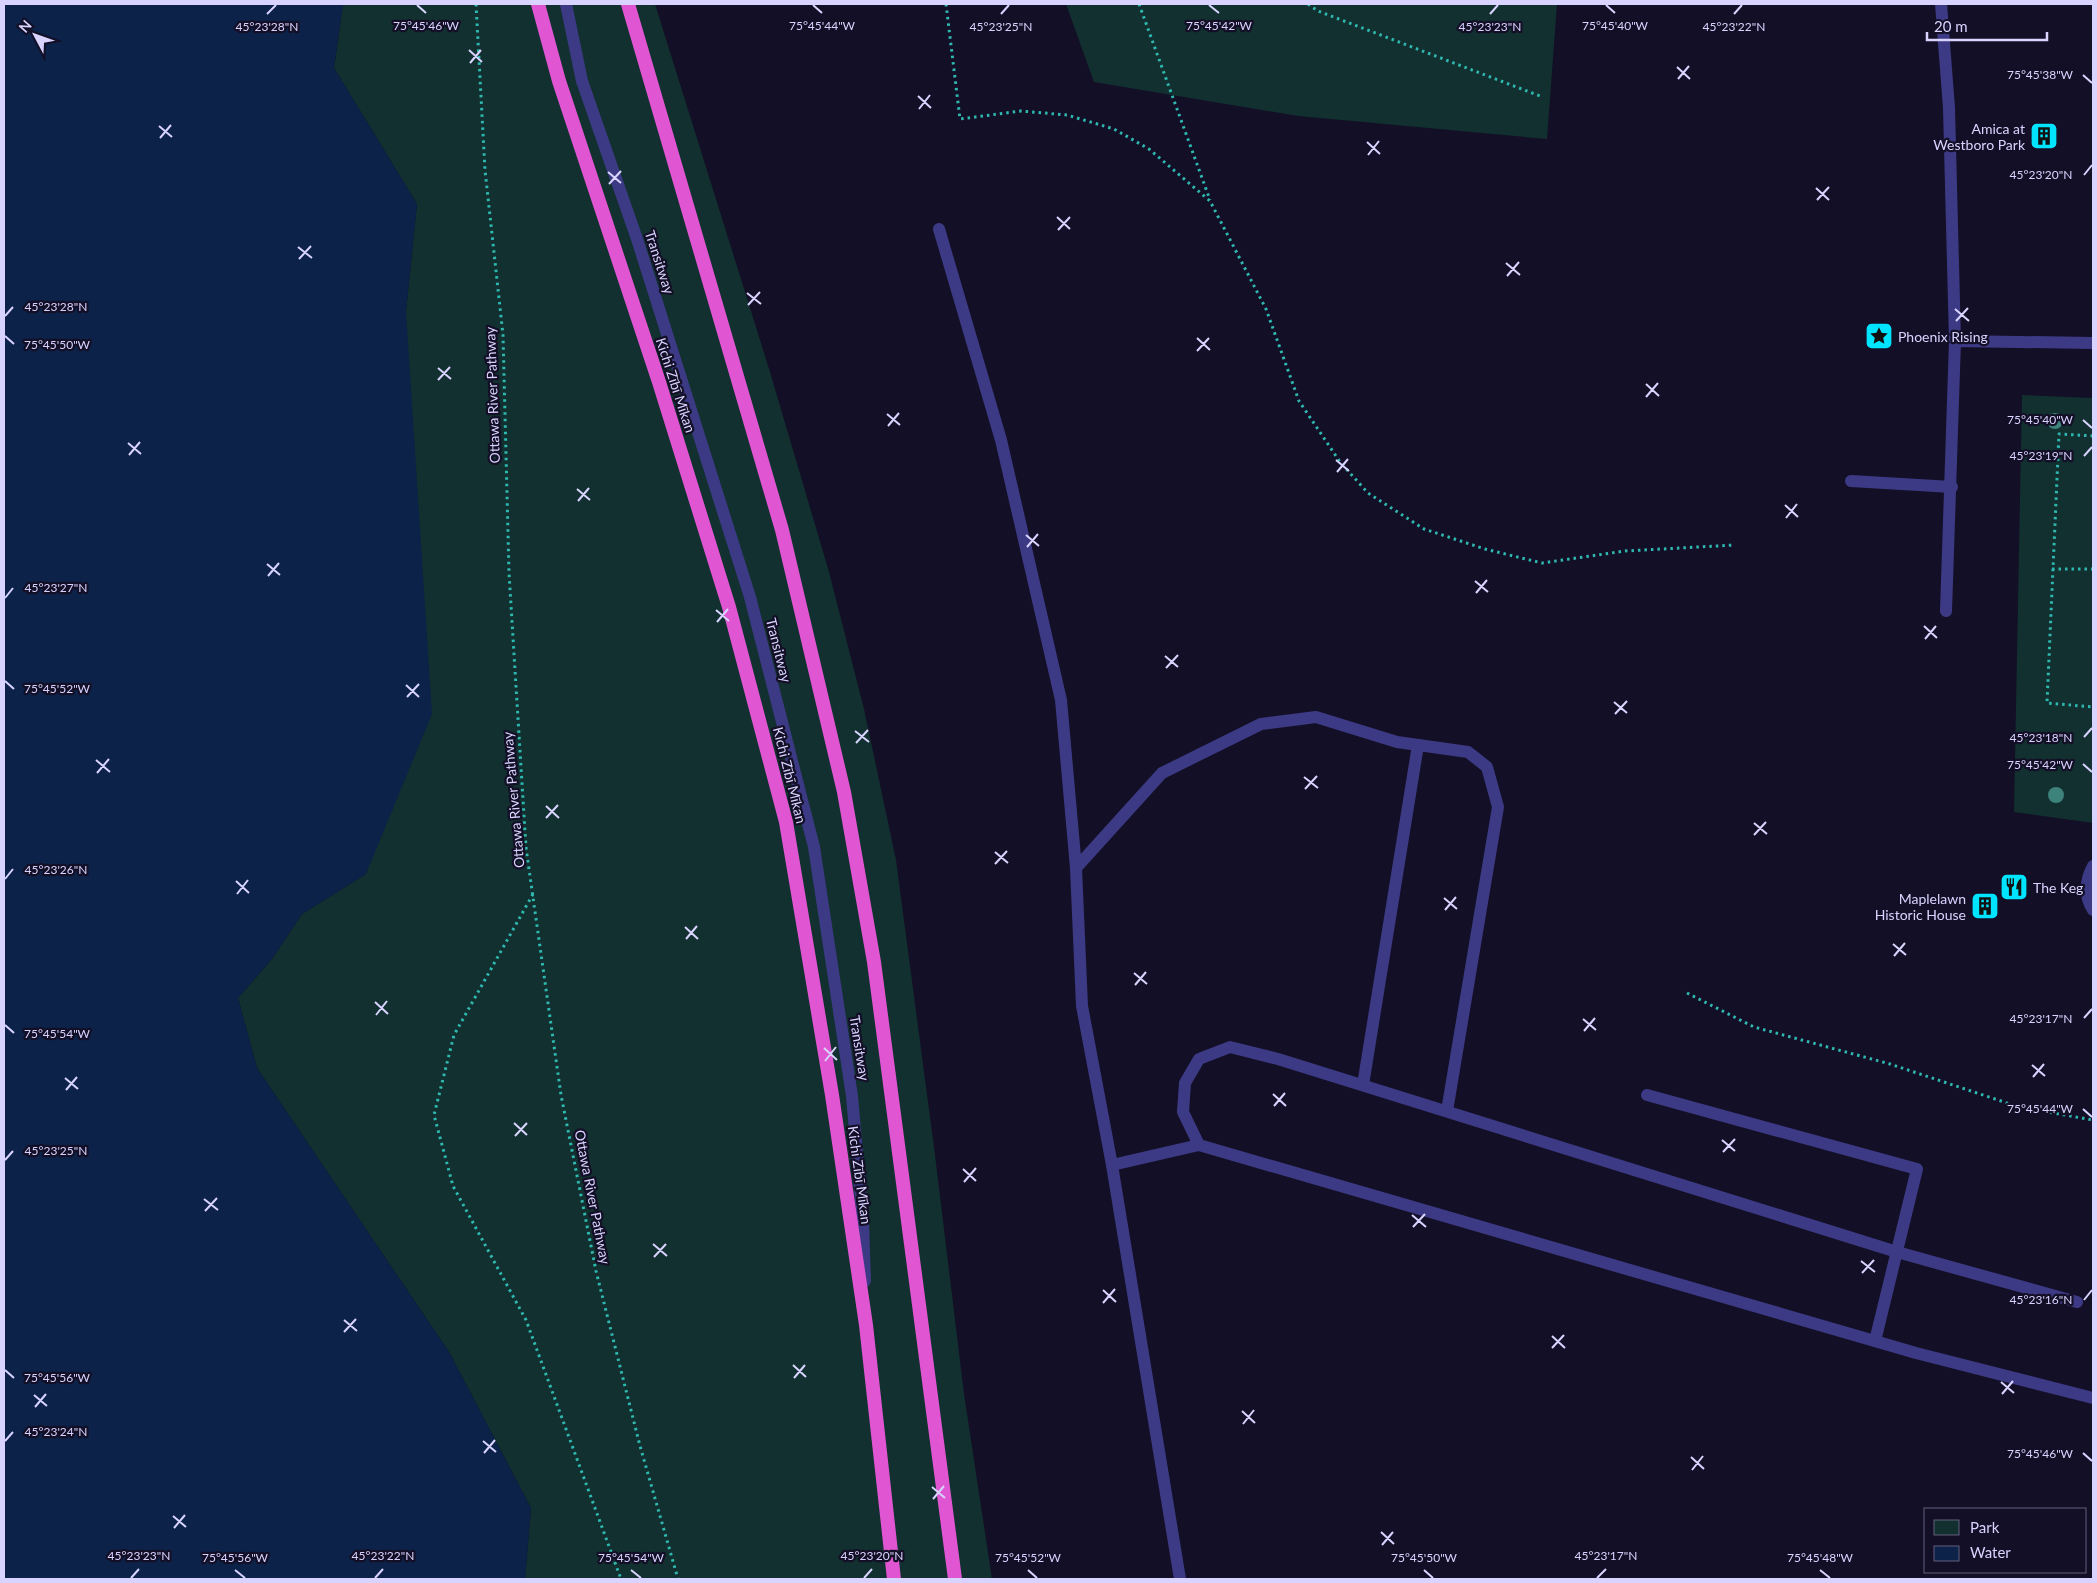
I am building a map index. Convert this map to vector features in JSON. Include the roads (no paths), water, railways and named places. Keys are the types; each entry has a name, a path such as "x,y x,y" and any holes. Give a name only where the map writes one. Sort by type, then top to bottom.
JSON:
{"highway":[{"name":"Kichi Zībī Mīkan","path":"538,4 559,81 656,372 729,607 786,822 832,1095 866,1325 894,1579"},
{"path":"628,4 782,530 844,792 875,971 955,1579"}],"lane":[{"name":"Transitway","path":"566,4 582,81 637,239 750,598 814,848 852,1096 863,1222 866,1325"},
{"path":"1941,4 1949,108 1955,341 1952,487 1946,611"},
{"path":"939,230 1001,440 1061,700 1076,868 1082,1006 1112,1165 1180,1579"},
{"path":"1955,341 2093,343"},
{"path":"1851,482 1952,487"},
{"path":"1076,868 1162,773 1261,724 1316,717 1397,742 1468,752 1487,767 1498,807 1446,1111"},
{"path":"1363,1085 1418,745"},
{"path":"2093,866 2088,876 2086,889 2093,910"},
{"path":"1199,1145 1183,1112 1185,1083 1198,1059 1230,1047 1278,1059 1363,1085 1897,1252 2077,1302"},
{"path":"1647,1095 1917,1168 1875,1341"},
{"path":"1112,1165 1199,1145 1875,1341 2093,1398"}],"water":[{"path":"4,4 343,4 334,68 417,204 406,311 432,714 366,874 302,914 272,959 238,998 257,1068 449,1352 531,1508 525,1579 4,1579"}],"place":[{"name":"Amica at Westboro Park","path":"2044,136"},
{"name":"Phoenix Rising","path":"1879,336"},
{"name":"The Keg","path":"2014,887"},
{"name":"Maplelawn Historic House","path":"1985,906"}]}
